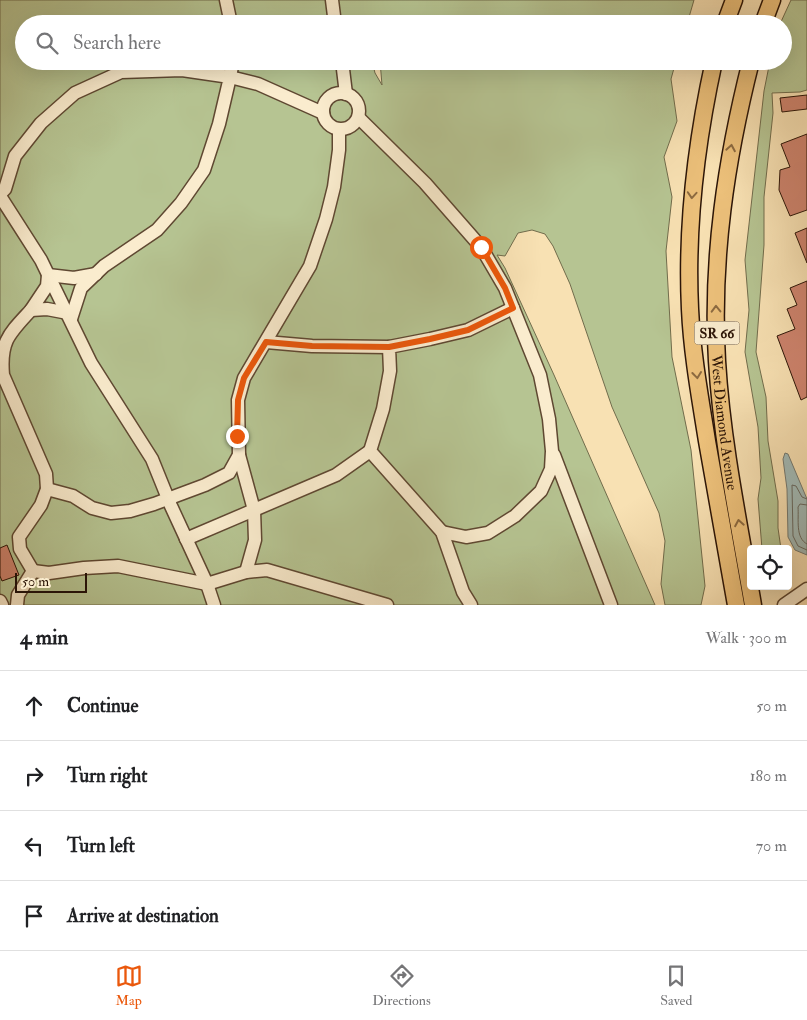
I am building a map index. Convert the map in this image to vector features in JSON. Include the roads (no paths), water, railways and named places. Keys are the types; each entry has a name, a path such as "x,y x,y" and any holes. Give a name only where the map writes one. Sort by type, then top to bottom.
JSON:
{"main road":[{"path":"766,15 772,0"},
{"name":"West Diamond Avenue","path":"712,70 694,172 690,239 690,309 698,382 736,605"},
{"name":"West Diamond Avenue","path":"750,70 738,114 726,178 720,227 716,304 717,360 723,426 753,605"}],"street":[{"path":"226,0 229,15"},
{"path":"332,0 334,15"},
{"path":"214,605 207,584 167,498 152,460 91,363 48,275 0,195 5,189 15,156 41,124 75,93 121,72 182,70 230,77 258,84 323,113"},
{"path":"69,316 81,288 104,266 157,230 181,203 204,170 219,124 231,70"},
{"path":"343,70 346,94"},
{"path":"334,94 346,94 351,96 358,105 358,118 351,127 339,130 328,124 323,113 323,107 329,97 334,94"},
{"path":"358,118 425,183 481,247 505,288 540,375 549,419 552,451 551,468 540,491 515,516 488,534 466,537 442,532"},
{"path":"246,572 255,540 254,510 239,455 238,400 244,378 310,266 326,219 334,187 339,150 339,130"},
{"path":"48,275 74,278 96,274"},
{"path":"48,275 47,286 31,310 4,343 0,358 3,375 46,474 47,489 40,505 19,537 20,550 33,571 49,574 84,568 118,566 207,584 246,572 267,570 387,605"},
{"path":"266,342 312,346 389,347 468,330 513,308"},
{"path":"31,310 48,309 69,316"},
{"path":"186,539 336,475 370,451 385,399 390,371 389,347"},
{"path":"370,451 442,532 462,592 471,605"},
{"path":"552,451 611,605"},
{"path":"47,489 73,496 92,508 111,513 130,511 205,485 229,473 239,455"},
{"path":"17,605 18,595 33,571"},
{"path":"784,605 807,589"},
{"path":"0,601 2,605"}],"water":[{"path":"785,453 788,454 807,499 807,555 795,550 788,537 787,489 783,459"}]}
